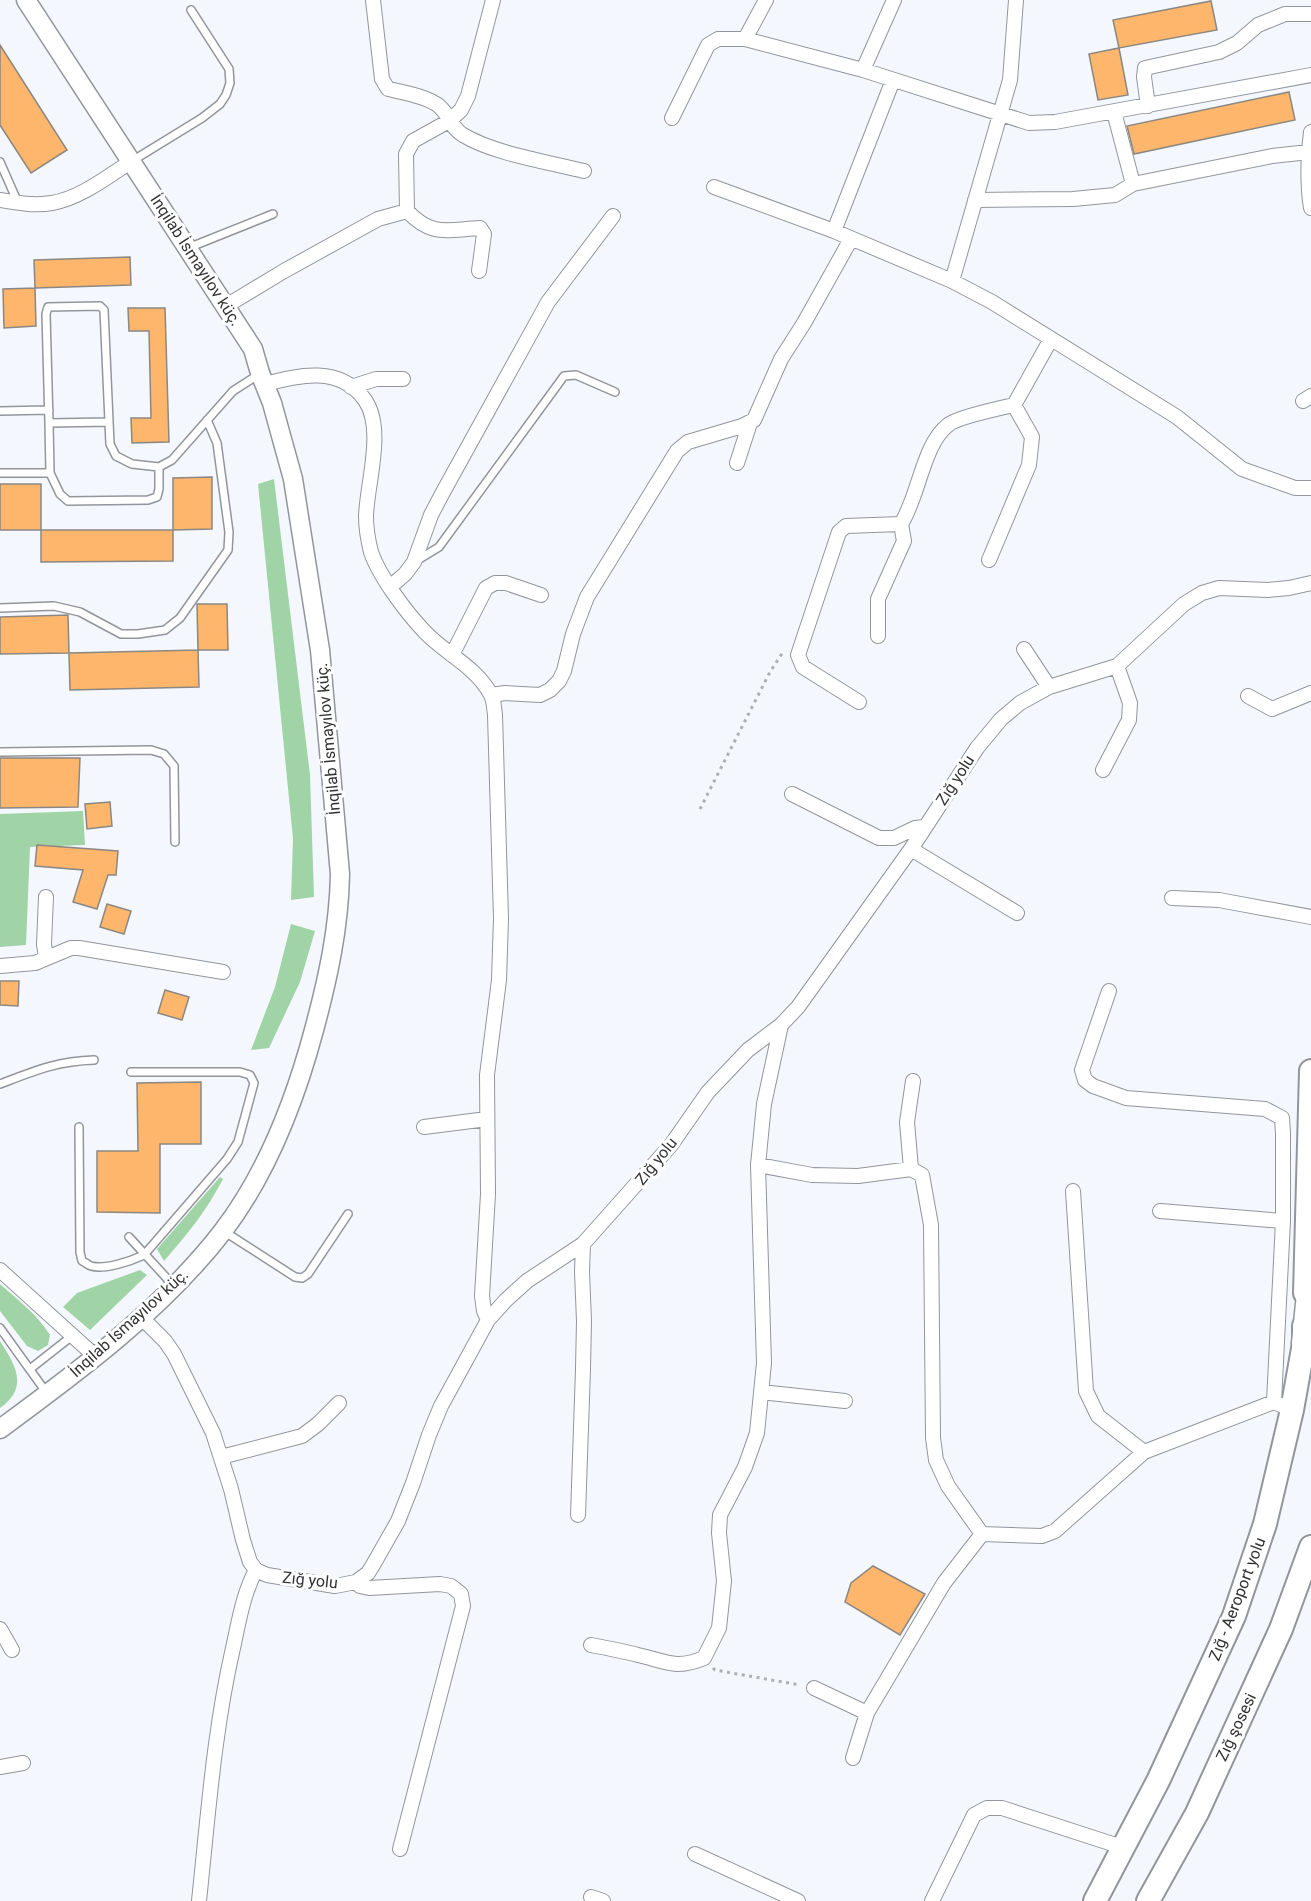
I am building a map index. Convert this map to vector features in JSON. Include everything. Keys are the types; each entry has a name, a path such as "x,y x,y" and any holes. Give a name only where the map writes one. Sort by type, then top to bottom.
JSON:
{"highway":[{"path":"1304,1343 1311,1071"},
{"name":"Zığ - Aeroport yolu","path":"1095,1901 1125,1848 1158,1781 1234,1616 1265,1524 1283,1406 1304,1343 1311,1275"},
{"name":"Zığ şosesi","path":"1148,1901 1197,1813 1281,1629 1311,1547"}],"main road":[{"name":"İnqilab İsmayılov küç.","path":"0,1429 95,1356 141,1317 223,1230 254,1183 287,1115 306,1058 332,960 340,900 339,862 320,650 293,480 272,403 253,349 26,0"}],"street":[{"path":"373,0 382,80 387,88 432,101 441,107 449,121 461,134 489,147 584,171"},
{"path":"478,271 484,234 480,228 436,230 420,224 407,210 406,154 413,141 449,121 461,110 468,96 493,0"},
{"path":"745,39 766,0"},
{"path":"863,70 894,0"},
{"path":"952,281 1010,80 1016,0"},
{"path":"1148,106 1145,68 1219,52 1237,43 1258,24 1285,14 1311,14"},
{"path":"672,118 708,45 718,39 745,39 863,70 1029,123 1055,122 1114,112 1311,75"},
{"path":"834,231 893,80"},
{"path":"1114,112 1133,184"},
{"path":"1311,132 1308,194 1311,208"},
{"path":"975,200 1073,199 1115,195 1133,184 1272,156 1309,152"},
{"path":"0,200 18,203 54,203 69,198 132,161"},
{"path":"714,187 834,231 952,281 992,302 1177,417 1242,469 1295,488 1311,488"},
{"path":"226,306 378,219 407,210"},
{"path":"390,587 405,574 414,562 431,515 548,302 613,216"},
{"path":"492,695 505,693 540,695 555,686 564,671 573,634 587,597 677,451 688,442 754,420 781,359 851,239"},
{"path":"878,636 878,599 904,541 901,524 909,512 934,439 949,423 1014,405 1052,339"},
{"path":"262,379 323,375 335,378 364,398 372,412 374,431 366,517 367,538 372,555 390,587 425,632 482,682 492,695 495,715 501,918 499,980 487,1075 488,1194 482,1296 488,1320"},
{"path":"351,387 376,380 403,379"},
{"path":"989,560 1029,465 1032,437 1014,405"},
{"path":"737,463 750,423"},
{"path":"858,702 803,667 798,655 839,532 846,526 901,524"},
{"path":"452,655 486,588 495,582 506,583 540,596"},
{"name":"Zığ yolu","path":"255,1570 267,1575 335,1586 356,1582 368,1573 398,1521 441,1406 488,1320 527,1281 583,1244 671,1145 708,1092 748,1050 781,1025 798,1007 911,849 977,748 1001,719 1020,703 1049,687 1117,666 1184,604 1202,593 1219,588 1268,590 1311,583"},
{"path":"1023,649 1049,687"},
{"path":"1103,770 1129,720 1130,703 1117,666"},
{"path":"1248,696 1272,709 1311,693"},
{"path":"792,794 879,838 894,838 915,828 924,827"},
{"path":"911,849 1017,913"},
{"path":"46,897 44,944 46,958"},
{"path":"1172,898 1219,900 1311,916"},
{"path":"0,966 25,965 71,948 79,948 223,972"},
{"path":"982,1534 1042,1536 1055,1531 1144,1452 1283,1406 1284,1134 1282,1118 1265,1109 1126,1098 1093,1086 1085,1080 1082,1070 1109,991"},
{"path":"591,1645 668,1664 690,1664 704,1658 719,1628 724,1581 719,1533 720,1515 746,1467 757,1433 764,1363 758,1165 764,1104 781,1025"},
{"path":"911,1169 907,1122 913,1081"},
{"path":"424,1127 487,1119"},
{"path":"758,1165 812,1175 858,1176 911,1169 922,1175 931,1225 933,1437 936,1460 948,1486 982,1534"},
{"path":"1073,1191 1086,1391 1098,1416 1144,1452"},
{"path":"1160,1211 1283,1221"},
{"path":"578,1515 584,1321 583,1244"},
{"path":"0,1270 95,1356"},
{"path":"141,1317 165,1341 174,1354 213,1433 243,1540 255,1570 246,1589 225,1684 215,1747 199,1901"},
{"path":"761,1392 845,1401"},
{"path":"221,1457 302,1436 339,1403"},
{"path":"853,1758 867,1713 944,1582 982,1534"},
{"path":"356,1582 360,1586 369,1588 440,1584 451,1586 461,1594 463,1606 400,1848"},
{"path":"0,1629 12,1650"},
{"path":"814,1688 867,1713"},
{"path":"0,1767 23,1763"},
{"path":"932,1901 974,1815 987,1808 1002,1808 1125,1848"},
{"path":"695,1854 798,1901"}],"lane":[{"path":"132,161 202,118 220,104 226,95 230,83 229,69 191,10"},
{"path":"0,162 18,203"},
{"path":"188,248 273,214"},
{"path":"159,466 157,497 148,500 68,501 60,494 50,473 46,314 48,307 100,306 104,310 110,444 116,456 132,464 159,466 172,460 233,391 262,379"},
{"path":"414,562 439,546 564,376 576,375 615,392"},
{"path":"0,411 49,410"},
{"path":"0,608 54,606 80,612 121,634 165,630 180,618 228,550 230,532 217,444 207,420"},
{"path":"49,423 109,422"},
{"path":"0,473 50,473"},
{"path":"0,752 151,750 164,754 174,766 175,842"},
{"path":"0,1084 48,1065 74,1060 94,1060"},
{"path":"79,1127 82,1261 91,1266 131,1261 144,1254 227,1160 238,1142 254,1083 250,1075 240,1072 131,1072"},
{"path":"223,1230 295,1277 302,1278 308,1274 348,1214"},
{"path":"129,1237 173,1285"},
{"path":"0,1328 47,1394"},
{"path":"30,1369 72,1336"}],"path":[{"path":"700,809 770,672 790,643 805,635"},
{"path":"704,1658 715,1670 814,1688"}],"green space":[{"path":"274,479 310,775 314,897 291,900 293,839 258,484"},
{"path":"83,811 85,845 30,847 26,945 0,947 0,814"},
{"path":"291,924 315,931 300,982 269,1048 251,1050 275,987"},
{"path":"220,1177 223,1179 203,1212 164,1261 157,1249"},
{"path":"140,1270 147,1275 90,1330 63,1307 77,1293"},
{"path":"0,1284 45,1327 50,1335 48,1345 38,1351 27,1346 0,1311"},
{"path":"0,1341 15,1368 17,1384 9,1400 0,1408"}],"building":[{"path":"1211,1 1217,30 1119,48 1113,20"},
{"path":"0,45 67,150 31,173 0,125"},
{"path":"1119,48 1128,95 1098,100 1089,54"},
{"path":"1289,92 1295,120 1134,154 1127,126"},
{"path":"130,257 131,285 35,288 34,260"},
{"path":"35,288 36,326 4,328 3,289"},
{"path":"128,308 165,308 169,442 132,443 131,418 151,418 149,331 129,331"},
{"path":"212,477 212,529 173,530 173,478"},
{"path":"0,484 41,484 41,530 0,530"},
{"path":"41,530 173,530 173,561 41,562"},
{"path":"197,604 227,604 228,650 198,650"},
{"path":"68,615 69,653 0,654 0,617"},
{"path":"198,650 199,687 70,690 69,653"},
{"path":"0,758 80,758 78,807 0,808"},
{"path":"110,802 112,826 87,829 85,804"},
{"path":"37,845 118,851 116,875 108,875 97,909 73,902 83,870 35,866"},
{"path":"107,904 131,911 124,934 100,927"},
{"path":"0,981 19,981 18,1006 0,1005"},
{"path":"165,990 189,997 182,1020 158,1013"},
{"path":"201,1082 201,1144 160,1144 160,1213 97,1212 97,1151 138,1151 137,1083"},
{"path":"873,1566 925,1594 900,1635 845,1602 851,1583"}]}
